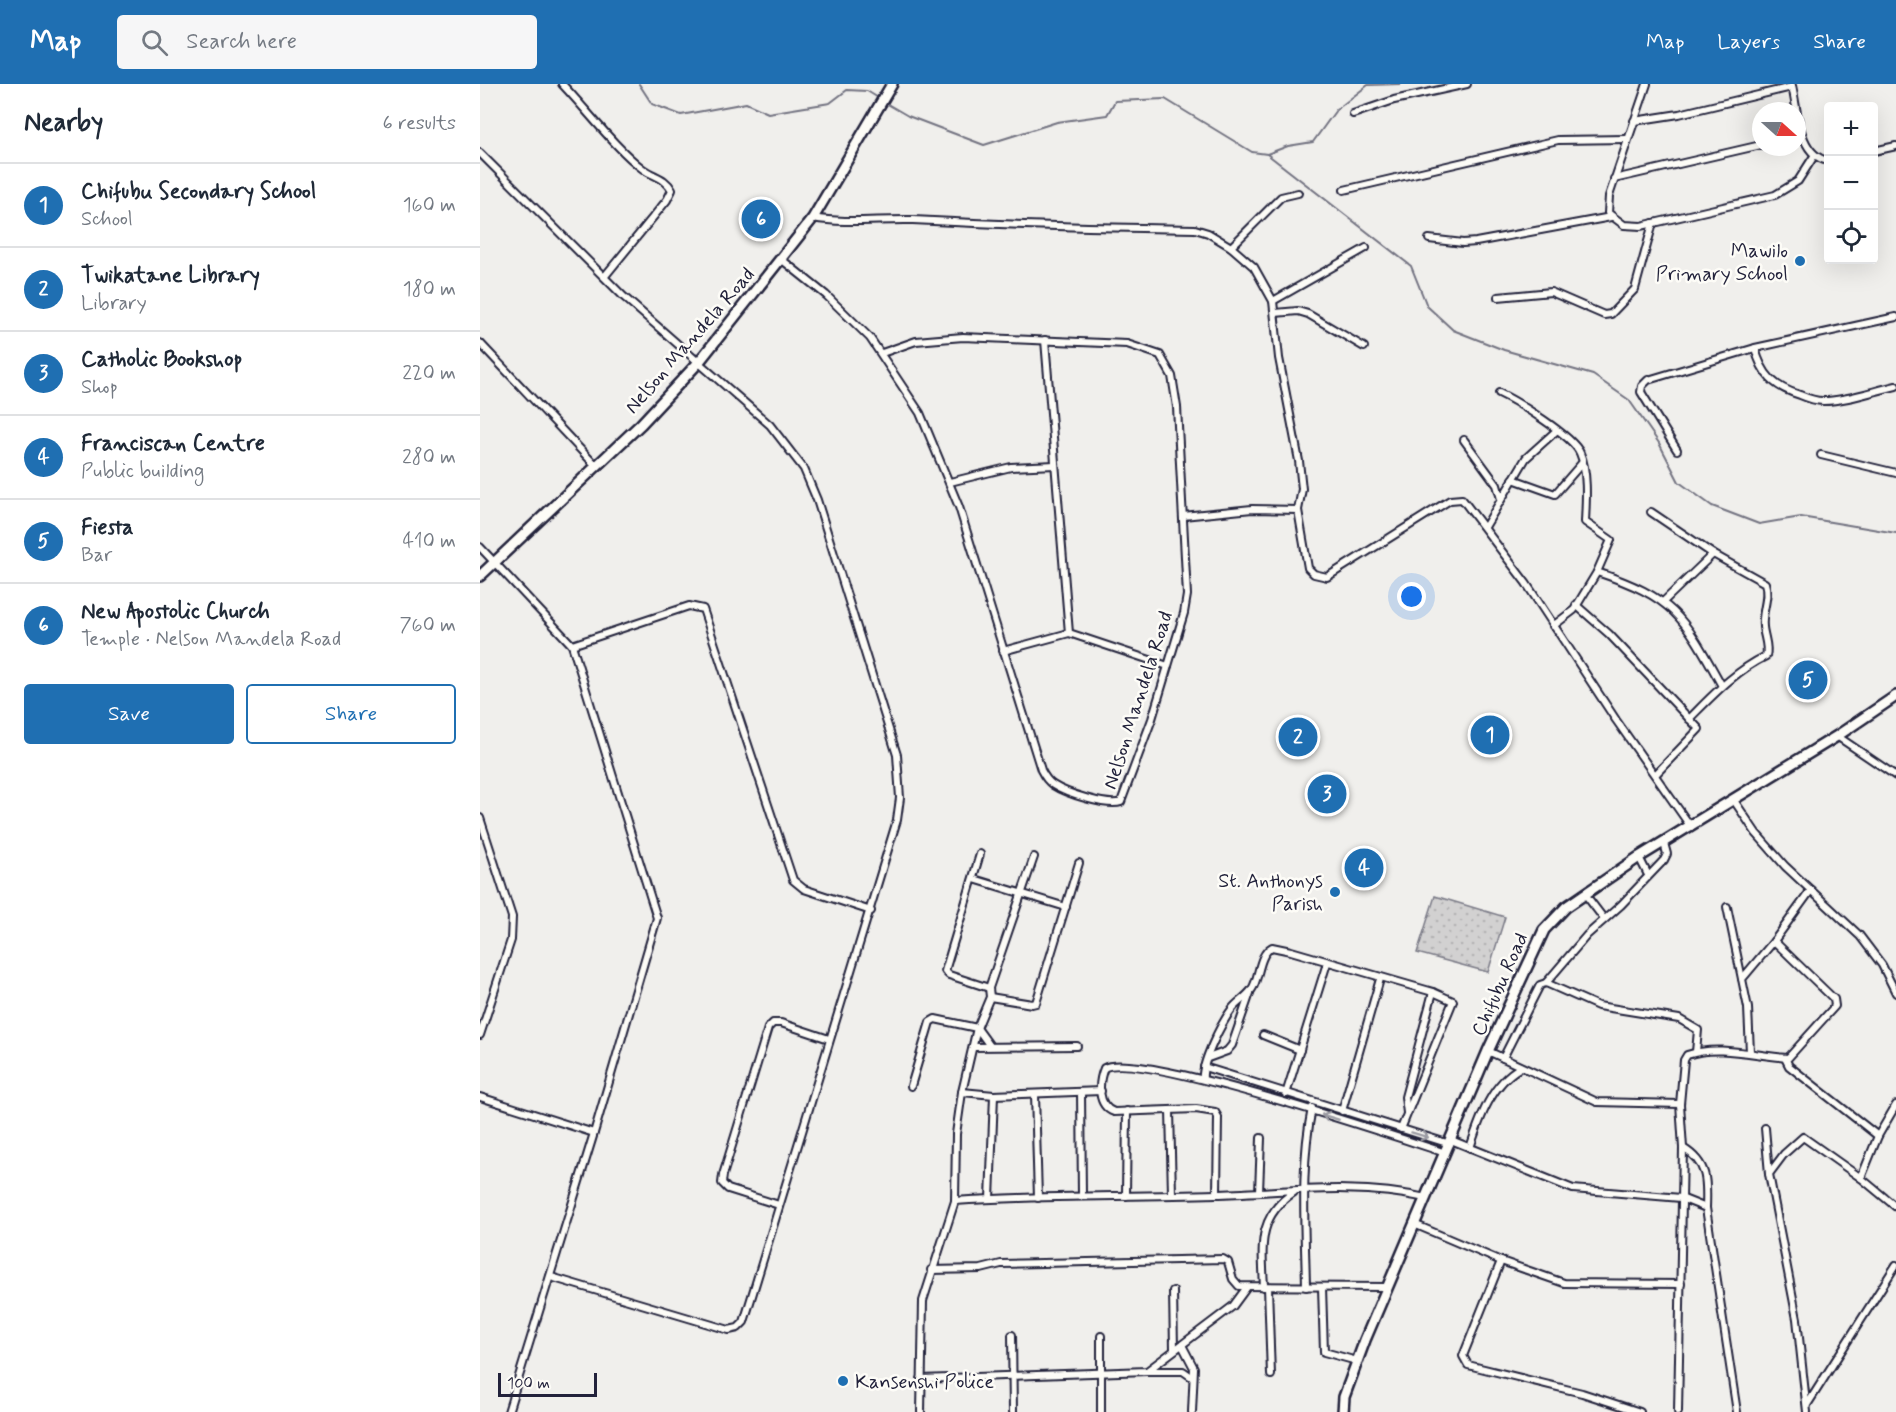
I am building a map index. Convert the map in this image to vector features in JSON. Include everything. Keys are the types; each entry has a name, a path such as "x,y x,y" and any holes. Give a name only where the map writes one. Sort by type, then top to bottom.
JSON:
{"main road":[{"path":"781,259 813,218 892,84"},
{"name":"Nelson Mandela Road","path":"480,576 596,466 698,363 781,259"},
{"name":"Chifubu Road","path":"1343,1412 1344,1396 1357,1361 1414,1224 1488,1051 1544,930 1566,908 1639,857 1837,736 1896,696"},
{"path":"1334,1412 1344,1396"}],"street":[{"path":"562,84 643,169 668,183 672,190 668,200 605,276"},
{"path":"1353,114 1371,106 1467,84"},
{"path":"1611,217 1608,205 1614,179 1647,84"},
{"path":"1634,121 1679,114 1792,86 1795,102"},
{"path":"1344,190 1558,141 1627,139"},
{"path":"1806,145 1814,156 1824,160"},
{"path":"1878,150 1896,146"},
{"path":"1614,179 1752,148"},
{"path":"480,153 624,297 770,425 804,468 817,500 897,754 900,798 897,820 871,911 829,1039 744,1322 738,1328 729,1330 550,1277"},
{"path":"1429,239 1470,243 1611,217 1624,225 1653,223 1775,195 1798,181 1814,156"},
{"path":"1231,247 1281,196 1298,193"},
{"path":"813,218 828,221 896,220 970,225 1195,229 1208,233 1231,247 1254,267 1273,301 1279,358 1299,462 1302,489 1298,510 1308,568 1321,577 1334,574 1455,497 1462,499 1485,527 1691,827"},
{"path":"1498,297 1551,292 1604,315 1611,314 1635,289 1653,223"},
{"path":"1273,301 1366,248"},
{"name":"Nelson Mandela Road","path":"781,259 846,313 882,353 920,413 950,482 1041,770 1047,780 1062,789 1109,804 1121,802 1125,797 1185,613 1187,595 1178,407 1172,376 1166,363 1160,355 1127,344 1045,340 954,337 916,341 882,353"},
{"path":"1275,313 1308,314 1364,347"},
{"path":"1677,450 1645,399 1642,386 1648,380 1755,348 1896,317"},
{"path":"1045,340 1069,633"},
{"path":"480,343 596,466"},
{"path":"1755,348 1760,366 1770,381 1788,391 1811,399 1829,400 1896,386"},
{"path":"1499,393 1531,410 1579,450 1583,462 1585,522 1608,537 1611,543 1597,572 1571,614 1553,626"},
{"path":"1485,527 1526,458 1556,431"},
{"path":"1464,440 1497,485 1501,499"},
{"path":"1821,455 1896,473"},
{"path":"1513,479 1555,494 1583,462"},
{"path":"950,482 1011,467 1055,465"},
{"path":"1183,516 1252,509 1298,510"},
{"path":"1651,512 1713,554 1765,583 1768,590 1762,624 1766,656 1741,670 1689,719"},
{"path":"480,547 572,645 657,918 508,1412"},
{"path":"1664,601 1713,554"},
{"path":"1597,572 1623,581 1664,601 1694,635 1722,686"},
{"path":"1576,605 1609,634 1699,729 1654,775"},
{"path":"572,645 689,606 702,609 794,880 804,889 871,911"},
{"path":"1003,651 1069,633 1168,666"},
{"path":"1837,736 1896,777"},
{"path":"1733,799 1756,833 1860,936 1882,965 1896,993"},
{"path":"480,818 512,917 511,940 480,1034"},
{"path":"1503,1058 1529,1001 1540,985 1546,983 1667,854 1664,843"},
{"path":"980,854 945,971 949,975 989,988"},
{"path":"921,1412 922,1315 931,1270 955,1202 956,1134 962,1092 977,1028 990,997 989,988 1034,857"},
{"path":"1639,857 1648,874"},
{"path":"990,997 1032,1005 1036,1003 1079,863"},
{"path":"974,879 1066,907"},
{"path":"1742,979 1774,941 1811,890"},
{"path":"1585,894 1604,920"},
{"path":"1727,907 1748,1008 1750,1052"},
{"path":"1678,1412 1683,1148 1680,1104 1684,1060 1687,1055 1696,1052 1750,1052 1791,1057 1836,1003 1825,989 1774,941"},
{"path":"1208,1058 1227,1051 1232,1046 1265,952 1272,947 1450,998 1452,1006 1441,1027 1401,1129"},
{"path":"1286,1094 1327,963"},
{"path":"1342,1112 1380,979"},
{"path":"1546,983 1598,1006 1616,1011 1646,1012 1686,1022 1698,1030 1696,1052"},
{"path":"1203,1079 1204,1068 1225,1019 1251,990"},
{"path":"1407,1113 1405,1097 1433,992"},
{"path":"911,1086 930,1022 935,1019 977,1028 990,1046"},
{"path":"779,1205 728,1189 722,1183 723,1175 768,1028 773,1023 781,1023 829,1039"},
{"path":"1263,1035 1300,1050"},
{"path":"973,1047 1077,1046"},
{"path":"1488,1051 1597,1102 1680,1104"},
{"path":"1785,1058 1792,1069 1878,1136"},
{"path":"1217,1194 1218,1117 1210,1110 1114,1112 1107,1109 1103,1104 1101,1091 1104,1068 1120,1064 1203,1079 1364,1127 1470,1148 1573,1189 1681,1198 1706,1208"},
{"path":"1470,1148 1492,1095 1509,1073 1521,1067"},
{"path":"1204,1068 1449,1145"},
{"path":"1260,1095 1263,1087"},
{"path":"962,1092 994,1095 1101,1091"},
{"path":"1081,1092 1082,1195"},
{"path":"1035,1094 1038,1198"},
{"path":"990,1199 994,1095"},
{"path":"480,1097 594,1133"},
{"path":"1306,1287 1304,1192 1307,1135 1314,1103"},
{"path":"1861,1178 1878,1136 1896,1105"},
{"path":"1170,1110 1172,1194"},
{"path":"1126,1196 1127,1111"},
{"path":"1364,1127 1366,1119"},
{"path":"1765,1128 1769,1174 1797,1319 1807,1409"},
{"path":"1769,1174 1784,1154 1803,1137 1861,1178 1896,1207"},
{"path":"1259,1192 1261,1138"},
{"path":"1683,1148 1701,1162 1705,1178 1706,1208 1737,1412"},
{"path":"955,1202 1082,1195 1126,1196 1373,1189 1425,1198"},
{"path":"1271,1375 1263,1243 1275,1206 1294,1192"},
{"path":"1414,1224 1501,1261 1564,1282 1681,1284"},
{"path":"931,1270 981,1269 1001,1264 1223,1259 1228,1262 1236,1284 1247,1287 1389,1287"},
{"path":"1501,1261 1463,1356 1468,1365 1571,1390 1640,1412"},
{"path":"1807,1409 1896,1265"},
{"path":"1147,1371 1233,1306 1247,1287"},
{"path":"1322,1287 1324,1352 1357,1361"},
{"path":"1173,1291 1174,1350"},
{"path":"1012,1335 1013,1412"},
{"path":"1101,1336 1101,1412"},
{"path":"1182,1345 1192,1360 1195,1384 1192,1412"},
{"path":"921,1379 1147,1371 1183,1371 1193,1378"}],"shaded area":[{"path":"1435,896 1505,917 1488,972 1417,953"}],"waterway":[{"path":"639,84 652,104 681,115 746,103 768,113 830,103 847,90 867,91 880,99"},
{"path":"1267,154 1288,146 1313,142 1336,110 1368,85 1400,84"},
{"path":"884,102 908,116 984,145 1057,122 1107,115 1115,101 1165,99 1252,152 1267,154 1411,266 1427,306 1453,330 1504,350 1593,375 1629,400 1659,443 1679,482 1712,506 1759,524 1801,517 1896,533"}],"place":[{"name":"New Apostolic Church","path":"761,219"},
{"name":"Mawilo Primary School","path":"1800,261"},
{"name":"Fiesta","path":"1808,680"},
{"name":"Chifubu Secondary School","path":"1490,735"},
{"name":"Twikatane Library","path":"1298,737"},
{"name":"Catholic Bookshop","path":"1327,794"},
{"name":"Franciscan Centre","path":"1364,868"},
{"name":"St. Anthonys Parish","path":"1335,892"},
{"name":"Kansenshi Police","path":"843,1381"}]}
